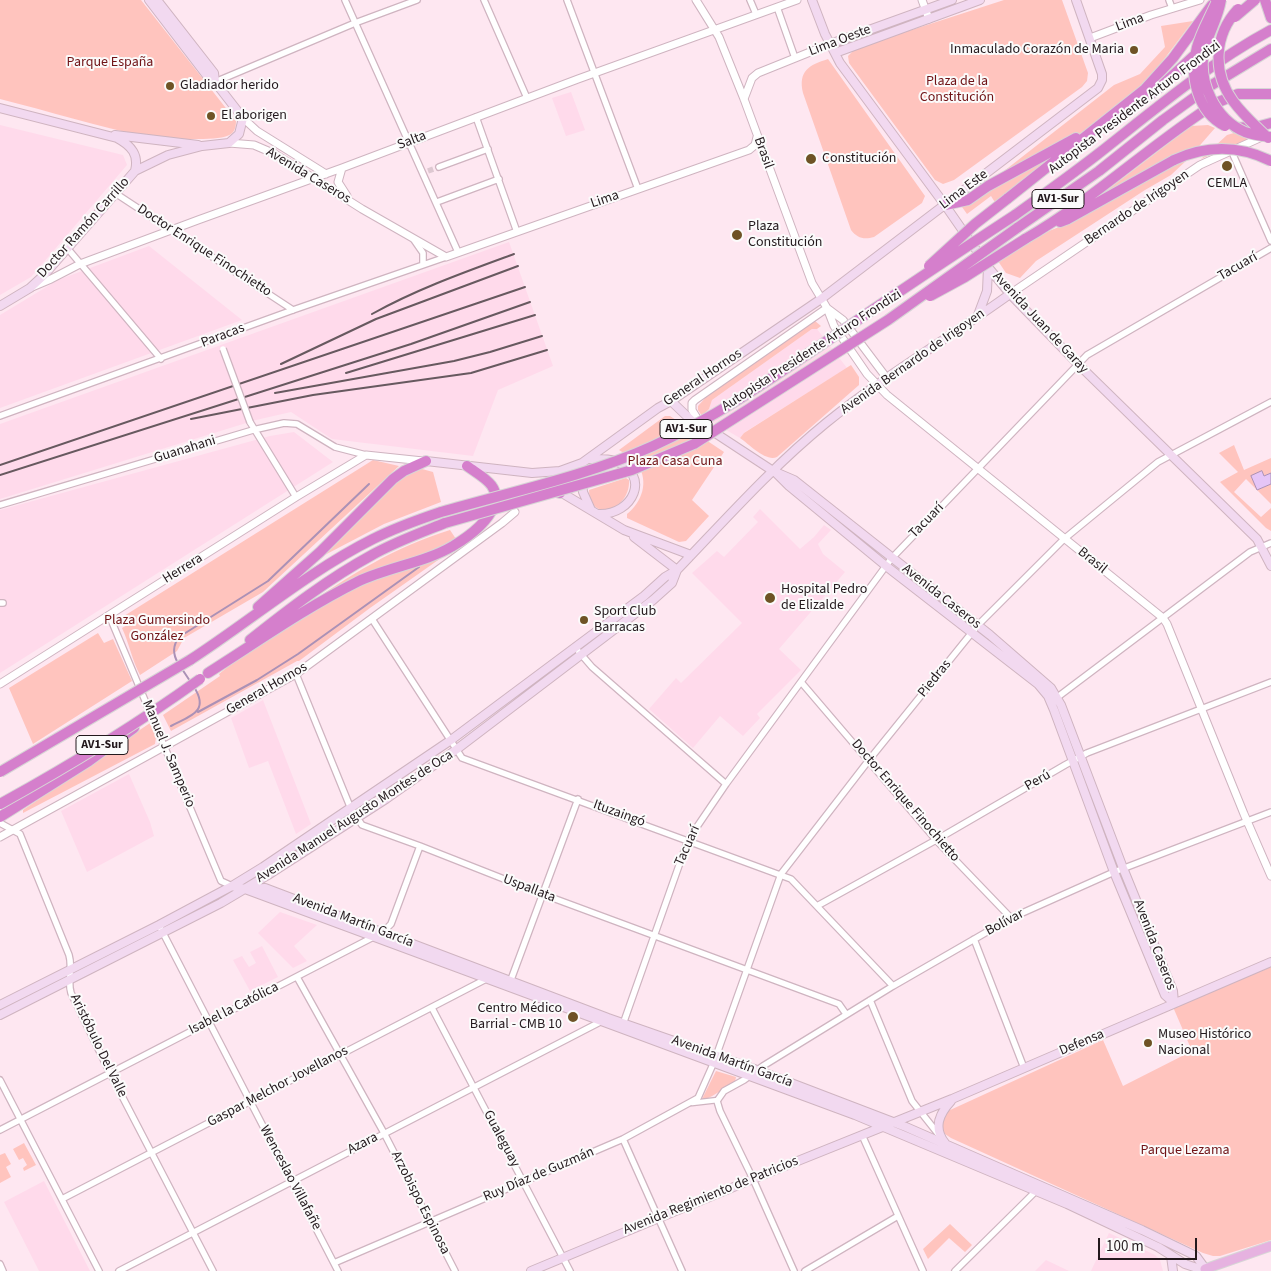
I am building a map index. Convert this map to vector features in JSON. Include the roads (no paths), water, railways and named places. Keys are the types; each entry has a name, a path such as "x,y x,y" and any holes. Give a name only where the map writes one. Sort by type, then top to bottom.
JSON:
{"highway":[{"path":"904,288 950,247 1144,90 1173,58 1216,0"},
{"path":"1216,0 1196,50 1194,75 1202,104 1211,116 1225,126 1245,128 1271,123"},
{"path":"1221,0 1216,21 1204,54 1205,77 1210,95 1220,113 1237,128 1250,134 1271,137"},
{"path":"1248,0 1226,24 1218,52 1219,69 1224,86 1233,101 1271,141"},
{"path":"1009,200 1159,88 1255,0"},
{"path":"1265,0 1271,18"},
{"name":"Autopista Presidente Arturo Frondizi","path":"0,772 190,660 333,562 384,534 440,512 601,466 653,446 722,410 1015,215 1096,156 1213,64 1271,30"},
{"name":"Autopista Presidente Arturo Frondizi","path":"0,804 68,766 147,717 204,676 284,613 346,570 398,542 445,523 632,470 680,450 719,429 888,320 1099,171 1163,120 1210,86 1271,49"},
{"path":"1045,228 1216,102 1238,94 1271,94"},
{"path":"945,205 968,200 993,183 1105,122"},
{"path":"888,320 965,277 1025,239 1045,228 1068,219 1174,160 1199,150 1222,148 1245,151 1271,161"},
{"path":"212,645 296,574 393,479 404,471 426,461"},
{"path":"468,466 482,475 492,486 495,502 492,510"},
{"path":"204,676 321,601 358,582 434,555 453,546 475,530 492,510 509,500 536,488 544,488 562,493"},
{"path":"0,817 89,761 147,717"}],"main road":[{"name":"Avenida Caseros","path":"149,0 208,77 215,82 243,118"},
{"name":"Avenida Caseros","path":"157,0 214,73 215,82"},
{"name":"Avenida Juan de Garay","path":"812,0 840,63 945,205 988,267 1010,294 1078,364 1257,539 1271,566"},
{"name":"Lima Oeste","path":"830,44 952,0"},
{"name":"Lima Oeste","path":"834,53 980,0"},
{"path":"1076,0 1090,38"},
{"name":"Lima Este","path":"821,299 1094,92 1100,84 1102,77 1090,38"},
{"path":"0,108 103,134 124,142 132,149 136,162 135,171"},
{"path":"229,143 240,134 243,118"},
{"path":"103,134 202,146"},
{"name":"Doctor Ramón Carrillo","path":"0,306 30,288 44,275 135,171 162,157 202,146 229,143"},
{"path":"977,317 987,291 988,267"},
{"name":"Avenida Bernardo de Irigoyen","path":"773,471 825,424 886,377 1010,294"},
{"name":"General Hornos","path":"468,466 532,473 560,471 585,461 658,408 821,299"},
{"name":"Avenida Caseros","path":"671,401 692,421 700,423 773,471 886,566 1038,684 1054,700 1081,756 1123,868 1173,991 1174,1003"},
{"path":"605,459 625,467 635,480 634,493 629,502 622,508 607,514 595,513 588,504 582,487 581,478 585,461 605,459"},
{"path":"426,461 468,466"},
{"name":"Avenida Caseros","path":"773,471 794,480 978,625 1051,688 1073,761 1114,872 1165,995 1174,1003"},
{"name":"Avenida Manuel Augusto Montes de Oca","path":"0,1015 69,980 161,929 232,886 351,809 452,740 644,596 665,576 677,570 773,471"},
{"path":"562,493 624,530 677,570"},
{"path":"624,530 691,555"},
{"name":"Avenida Manuel Augusto Montes de Oca","path":"0,1004 72,968 245,889 356,818 457,749 653,600 672,583 677,570"},
{"name":"Avenida Martín García","path":"232,886 608,1018 623,1026"},
{"name":"Avenida Martín García","path":"245,889 265,888 383,932 490,977"},
{"name":"Defensa","path":"892,1122 952,1099 1271,962"},
{"name":"Avenida Martín García","path":"509,984 601,1022 623,1026 715,1058 757,1070 946,1144 1158,1247 1185,1264 1204,1270"},
{"name":"Avenida Martín García","path":"715,1058 750,1076 882,1126 1142,1230 1196,1256 1204,1270"},
{"path":"946,1144 939,1135 938,1122 952,1099"},
{"name":"Avenida Regimiento de Patricios","path":"531,1271 563,1256 892,1122"},
{"path":"1204,1270 1271,1246"},
{"path":"1171,1256 1173,1271"}],"street":[{"path":"345,0 409,142 426,172 458,252"},
{"path":"215,82 356,23 417,0"},
{"path":"484,0 527,98"},
{"path":"567,0 638,189"},
{"name":"Brasil","path":"696,0 718,37 744,99 812,284 834,326 876,385 977,469 1163,618 1271,876"},
{"path":"750,0 756,14"},
{"name":"Salta","path":"30,288 51,280 80,264 170,230 797,0"},
{"path":"922,0 929,19"},
{"path":"1169,0 1172,8"},
{"name":"Lima","path":"1090,38 1172,8 1200,0"},
{"path":"777,7 795,58"},
{"name":"Lima Oeste","path":"744,99 752,78 758,73 830,44"},
{"path":"476,117 516,232"},
{"name":"Avenida Caseros","path":"243,118 263,135 326,174"},
{"name":"Bernardo de Irigoyen","path":"1010,294 1200,165 1271,133"},
{"name":"Lima","path":"446,257 749,150 755,145 758,137"},
{"name":"Avenida Caseros","path":"229,143 245,143 260,147 281,157 362,208 446,257"},
{"path":"439,167 488,149"},
{"path":"1231,150 1271,241"},
{"path":"342,168 338,176 339,185 346,196 362,208"},
{"path":"437,202 499,179"},
{"name":"Doctor Enrique Finochietto","path":"116,193 293,310"},
{"name":"Avenida Caseros","path":"410,236 424,253 423,264"},
{"name":"Tacuarí","path":"623,1026 688,840 726,784 891,558 1087,355 1271,248"},
{"path":"68,249 161,359"},
{"name":"Paracas","path":"0,416 446,257"},
{"name":"Brasil","path":"826,308 844,320 886,377"},
{"name":"General Hornos","path":"700,423 692,410 692,403 695,400 826,308"},
{"path":"218,338 253,430 296,497"},
{"name":"Piedras","path":"715,1058 781,874 869,760 978,625 1064,539 1158,462 1271,402"},
{"name":"Guanahani","path":"0,505 253,430 284,423 296,424 335,447 366,455"},
{"path":"366,455 426,461"},
{"name":"Herrera","path":"0,684 296,497 366,455"},
{"name":"General Hornos","path":"0,837 296,674 502,523 514,512"},
{"path":"1054,700 1250,552 1271,543"},
{"name":"Manuel J. Samperio","path":"109,616 220,881 232,886"},
{"name":"Ituzaingó","path":"372,618 462,758 578,799 791,879 893,986"},
{"path":"576,648 592,667 726,784"},
{"path":"296,674 356,818"},
{"name":"Doctor Enrique Finochietto","path":"801,682 936,840 1011,918"},
{"name":"Perú","path":"817,906 1081,756 1271,682"},
{"path":"509,984 578,799"},
{"name":"Bolívar","path":"757,1070 846,1014 1011,918 1123,868 1271,812"},
{"name":"Uspallata","path":"356,818 362,825 839,1004 846,1014"},
{"path":"0,823 20,834 69,955 72,968"},
{"path":"383,932 391,924 420,846"},
{"name":"Wenceslao Villafañe","path":"161,929 338,1271"},
{"name":"Isabel la Católica","path":"0,1130 383,932"},
{"path":"978,947 982,934"},
{"path":"974,939 1024,1068"},
{"name":"Aristóbulo Del Valle","path":"72,968 69,980 71,993 110,1073 213,1271"},
{"name":"Arzobispo Espinosa","path":"297,977 384,1133 455,1271"},
{"name":"Gaspar Melchor Jovellanos","path":"62,1199 490,977"},
{"path":"870,1000 912,1100 939,1135"},
{"name":"Gualeguay","path":"432,1008 570,1271"},
{"name":"Azara","path":"119,1271 608,1018"},
{"name":"Ruy Díaz de Guzmán","path":"334,1264 623,1139 698,1098 715,1058"},
{"path":"757,1070 724,1091 718,1100 720,1111 794,1271"},
{"path":"0,1080 99,1271"},
{"path":"688,1103 718,1100"},
{"path":"862,1135 923,1271"},
{"path":"623,1139 682,1271"},
{"path":"955,1271 1039,1188"},
{"path":"805,1271 898,1216"},
{"path":"0,1264 3,1271"}],"waterway":[{"path":"178,663 174,649 179,637 268,581 369,484"},
{"path":"198,712 257,680 298,654 419,567"},
{"path":"182,669 190,681"},
{"path":"171,726 191,716 199,708 200,702 194,687"}],"tunnel":[{"path":"428,171 439,167"}],"railway":[{"path":"372,314 459,274 514,254"},
{"path":"281,364 376,319 518,266"},
{"path":"0,465 525,287"},
{"path":"0,475 411,344 530,302"},
{"path":"346,373 535,315"},
{"path":"275,393 454,361 542,336"},
{"path":"191,419 313,395 471,373 547,350"}],"place":[{"name":"Inmaculado Corazón de Maria","path":"1134,50"},
{"name":"Gladiador herido","path":"170,86"},
{"name":"El aborigen","path":"211,116"},
{"name":"Constitución","path":"811,159"},
{"name":"CEMLA","path":"1227,166"},
{"name":"Plaza Constitución","path":"737,235"},
{"name":"Hospital Pedro de Elizalde","path":"770,598"},
{"name":"Sport Club Barracas","path":"584,620"},
{"name":"Centro Médico Barrial - CMB 10","path":"573,1017"},
{"name":"Museo Histórico Nacional","path":"1148,1043"}],"park label":[{"name":"Parque España","path":"110,63"},
{"name":"Plaza de la Constitución","path":"957,90"},
{"name":"Plaza Casa Cuna","path":"675,462"},
{"name":"Plaza Gumersindo González","path":"157,630"},
{"name":"Parque Lezama","path":"1185,1151"}]}
